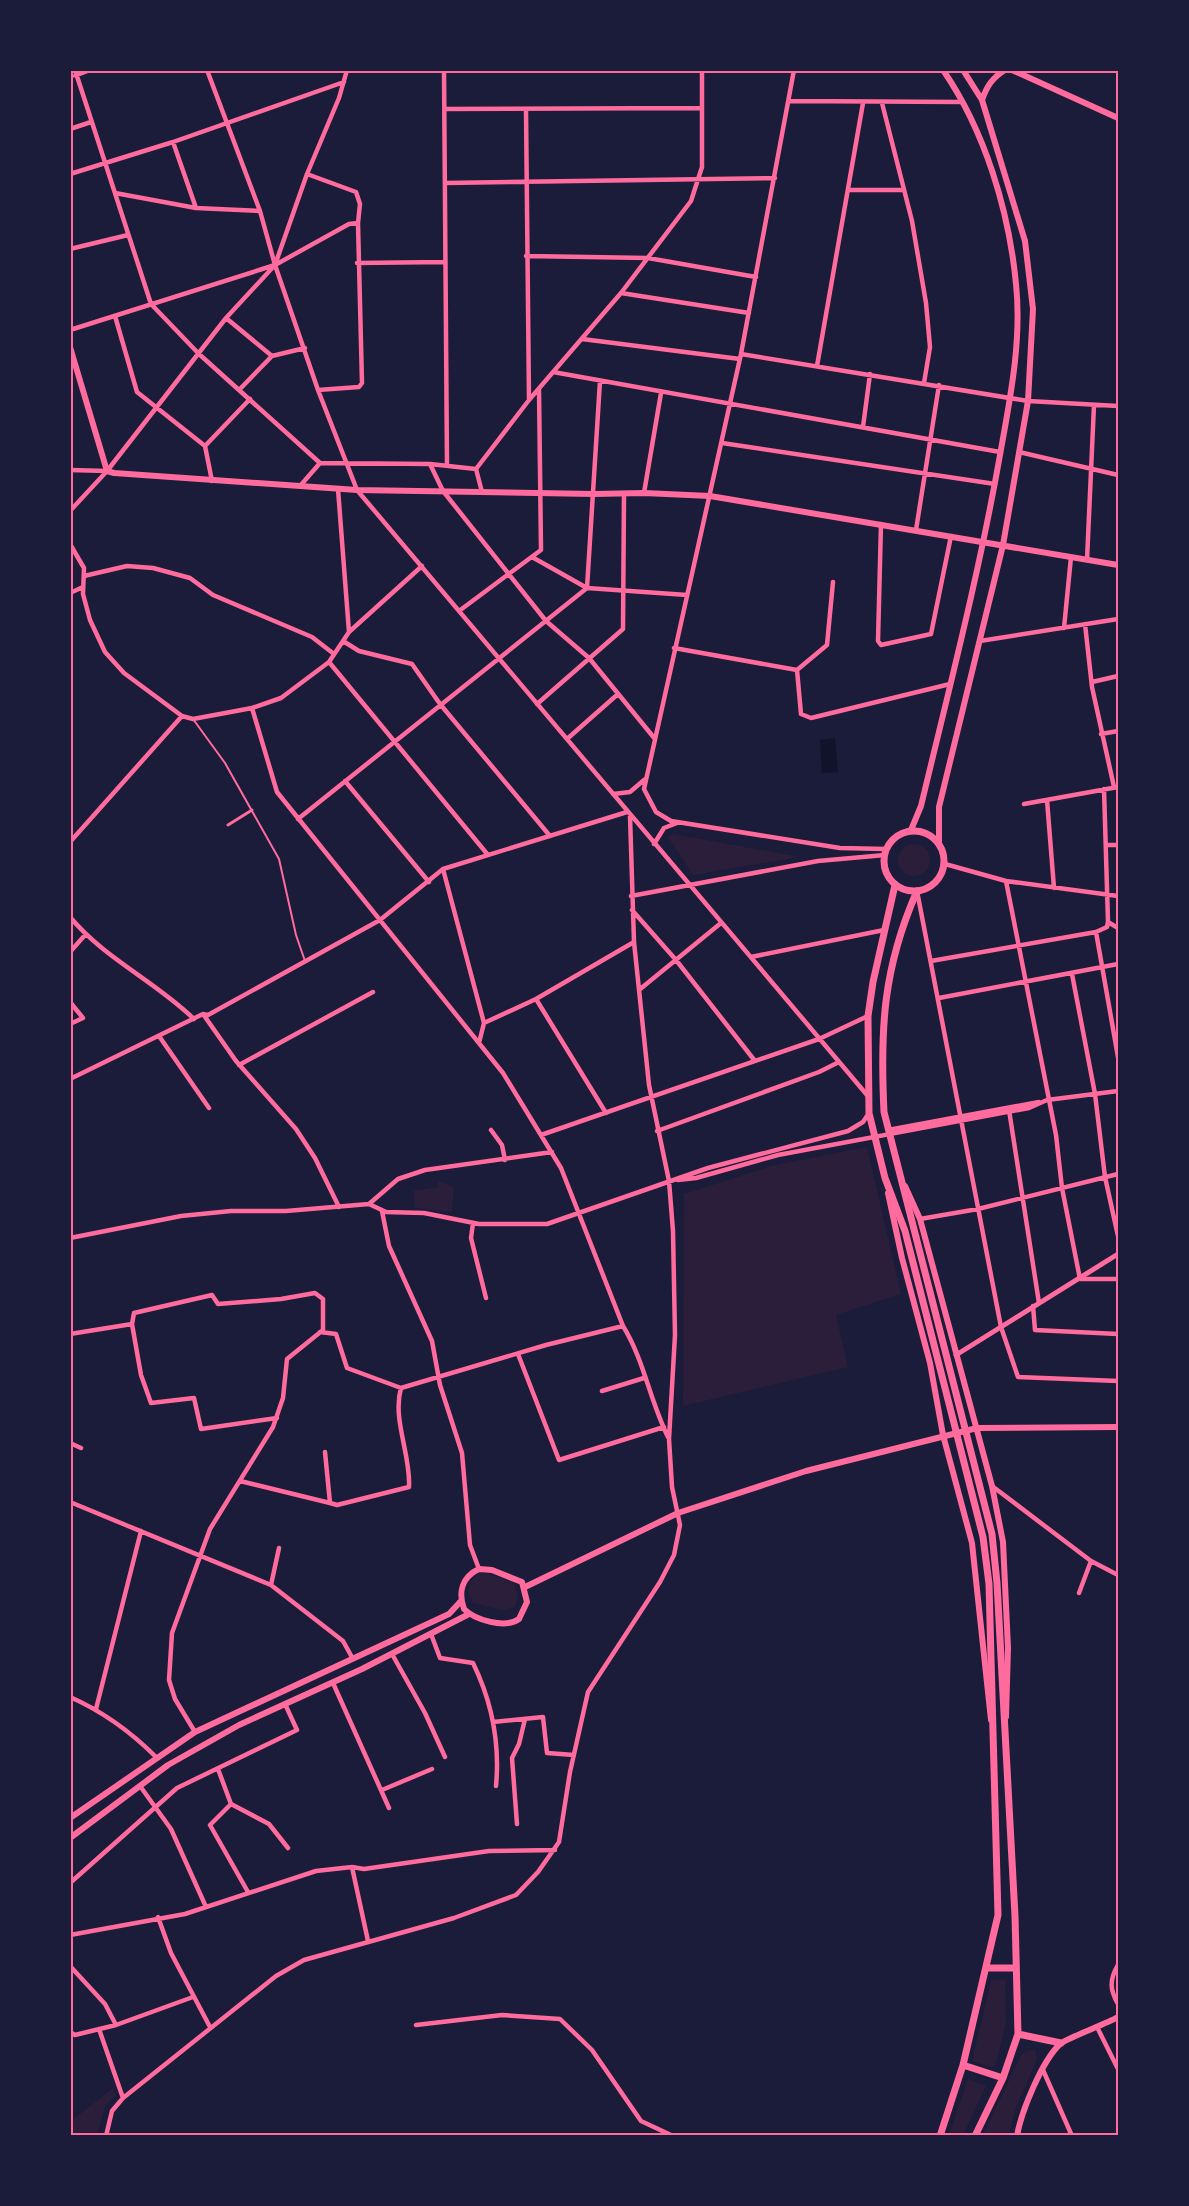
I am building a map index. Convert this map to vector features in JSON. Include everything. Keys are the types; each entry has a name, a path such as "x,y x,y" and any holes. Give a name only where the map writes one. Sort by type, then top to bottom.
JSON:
{"main road":[{"path":"911,830 921,806 985,541 1012,397 1015,357 1014,274 1005,217 988,164 962,102 943,70"},
{"path":"939,843 939,807 1003,544 1028,401 1032,309 1025,241 982,100 963,70"},
{"path":"982,100 986,88 996,76 1005,70"},
{"path":"1012,70 1119,118"},
{"path":"70,347 107,471 212,481 357,490 594,494 644,492 710,496 1003,544 1119,566"},
{"path":"911,830 931,835 939,843 944,853 945,864 939,879 933,885 917,891 906,890 896,885 886,871 886,852 899,834 911,830"},
{"path":"896,885 884,930 868,1016 867,1095 869,1113 902,1258 930,1363 943,1435 976,1561 985,1681 993,1734"},
{"path":"917,891 903,924 885,995 882,1063 884,1112 992,1534 997,1583 1015,1916 1018,2034 1003,2078 975,2136"},
{"path":"898,1173 920,1219 992,1486 1003,1542 1008,1685 1004,1730"},
{"path":"885,1178 905,1230 983,1537 989,1584 998,1915 963,2064 940,2136"},
{"path":"525,1587 678,1513 806,1471 977,1428 1119,1427"},
{"path":"70,1838 168,1765 239,1725 333,1683 469,1614 502,1623 514,1622 523,1614 527,1602 525,1587 517,1578 492,1570 479,1569 468,1576 463,1584 462,1601 469,1614"},
{"path":"70,1818 195,1732 449,1614 462,1601"},
{"path":"997,1839 1011,1838"},
{"path":"998,1915 1015,1916"},
{"path":"986,1968 1016,1968"},
{"path":"1018,2034 1061,2043 1098,2029 1119,2017"},
{"path":"1017,2136 1020,2119 1043,2070 1061,2043"},
{"path":"963,2064 1003,2078"}],"street":[{"path":"70,77 90,70"},
{"path":"207,70 260,211 275,265 318,390 357,490 867,1095"},
{"path":"70,511 107,471 226,318 275,265 347,70"},
{"path":"444,70 447,465"},
{"path":"476,468 529,400 621,293 691,201 699,181 702,70"},
{"path":"794,70 741,357 644,780 646,797 656,812 679,822 840,848 886,852"},
{"path":"76,73 103,164 151,304 199,354 320,463 430,464 476,468"},
{"path":"70,174 173,142 344,82"},
{"path":"789,100 863,103 962,102"},
{"path":"817,366 863,103"},
{"path":"882,103 912,221 926,303 930,347 924,383"},
{"path":"445,109 702,108"},
{"path":"526,110 529,400"},
{"path":"70,129 91,122"},
{"path":"173,142 196,208"},
{"path":"307,174 356,192 360,204 357,263 362,382 359,387 352,389 318,390"},
{"path":"445,183 699,181 775,178"},
{"path":"848,190 903,190"},
{"path":"115,194 196,208 260,211"},
{"path":"70,330 275,265 349,225 358,223"},
{"path":"70,249 128,235"},
{"path":"526,256 648,258 756,277"},
{"path":"357,263 445,262"},
{"path":"621,293 749,313"},
{"path":"116,316 137,392 205,446 212,481"},
{"path":"226,318 272,356"},
{"path":"582,339 817,366 1028,401 1119,406"},
{"path":"240,389 272,356 305,348"},
{"path":"554,372 1000,452"},
{"path":"863,427 870,374"},
{"path":"298,819 587,588 600,381"},
{"path":"916,530 939,385"},
{"path":"459,611 541,550 539,389"},
{"path":"644,492 661,393"},
{"path":"205,446 250,399"},
{"path":"1087,560 1094,405"},
{"path":"722,443 995,484"},
{"path":"1019,452 1119,476"},
{"path":"300,486 320,463"},
{"path":"430,464 443,491 546,621 589,658 655,739"},
{"path":"476,468 482,492"},
{"path":"70,470 107,471"},
{"path":"338,489 349,632"},
{"path":"537,704 623,628 624,494"},
{"path":"881,524 878,641 881,645 932,634 951,536"},
{"path":"70,544 84,568 83,587 90,620 105,652 124,673 182,716 193,719 252,708 281,698 329,662 349,632 422,567"},
{"path":"532,557 587,588 687,595"},
{"path":"1064,628 1071,557"},
{"path":"84,576 127,566 153,568 190,578 213,595 312,637 334,654"},
{"path":"674,648 797,670 827,645 833,582"},
{"path":"70,593 83,587"},
{"path":"980,641 1119,620"},
{"path":"1024,804 1116,787 1101,734 1085,624"},
{"path":"343,641 359,651 412,664 440,704 550,836"},
{"path":"329,662 488,855"},
{"path":"797,670 801,714 811,718 951,684"},
{"path":"1092,682 1119,676"},
{"path":"567,740 618,694"},
{"path":"252,708 276,792 503,1073 552,1152 561,1168 623,1326 633,1342 644,1378 669,1439"},
{"path":"70,842 182,716"},
{"path":"1101,734 1119,730"},
{"path":"612,794 630,792 644,780"},
{"path":"345,781 429,882"},
{"path":"931,961 1095,932 1107,927 1108,845 1104,789"},
{"path":"1047,800 1054,888"},
{"path":"228,825 252,810"},
{"path":"70,1079 206,1015 380,920 443,869 629,814"},
{"path":"106,2136 112,2111 123,2098 210,2026 276,1976 304,1960 454,1917 516,1895 555,1850 559,1842 588,1692 660,1582 674,1555 679,1538 678,1513 672,1487 669,1439 675,1300 671,1180 657,1131 651,1097 634,942 629,814"},
{"path":"654,844 664,828 679,822"},
{"path":"1108,845 1119,845"},
{"path":"631,896 688,884 886,852"},
{"path":"945,864 1006,881 1119,896"},
{"path":"443,869 484,1023 479,1043"},
{"path":"1006,881 1047,1100 1056,1135 1062,1188 1080,1279"},
{"path":"917,891 1001,1327 1018,1377 1119,1381"},
{"path":"632,910 676,960 755,1061"},
{"path":"70,917 85,935 113,959 171,997 194,1019"},
{"path":"1108,922 1119,928"},
{"path":"639,990 721,923"},
{"path":"752,957 884,930"},
{"path":"1095,932 1119,1057"},
{"path":"70,952 85,935"},
{"path":"484,1023 536,999 634,942"},
{"path":"939,998 1119,964"},
{"path":"1072,974 1095,1094 1105,1177 1119,1236"},
{"path":"239,1065 373,992"},
{"path":"536,999 606,1113"},
{"path":"70,1002 83,1018 70,1024"},
{"path":"206,1015 239,1065 296,1129 315,1158 339,1207"},
{"path":"541,1135 819,1039 868,1016"},
{"path":"159,1036 208,1108"},
{"path":"657,1131 819,1072 839,1062"},
{"path":"888,1130 1047,1100 1119,1091"},
{"path":"671,1180 696,1178 778,1155 1029,1108 1047,1100"},
{"path":"1009,1107 1039,1303"},
{"path":"70,1238 191,1215 231,1210 286,1211 369,1204 382,1210 424,1213 474,1223 547,1224 580,1215 671,1180 769,1150 848,1131 863,1122 869,1113"},
{"path":"491,1130 502,1145 505,1160"},
{"path":"369,1204 398,1179 425,1170 552,1152"},
{"path":"920,1219 978,1209 1119,1174"},
{"path":"382,1210 389,1246 432,1341 439,1379 462,1454 470,1545 479,1569"},
{"path":"474,1223 471,1238 486,1298"},
{"path":"956,1355 1119,1254"},
{"path":"1080,1279 1119,1279"},
{"path":"195,1732 175,1699 169,1680 172,1632 210,1529 277,1418 283,1398 287,1359 301,1351 323,1330 323,1299 315,1293 281,1299 218,1304 212,1295 134,1313 132,1324 141,1375 151,1403 194,1398 201,1429 277,1418"},
{"path":"1033,1306 1035,1330 1119,1334"},
{"path":"70,1334 132,1324"},
{"path":"320,1332 336,1334 347,1368 401,1388 439,1379 518,1353 623,1326"},
{"path":"518,1353 559,1460 663,1427"},
{"path":"602,1391 644,1378"},
{"path":"240,1481 337,1505 409,1487 410,1474 400,1412 401,1388"},
{"path":"70,1443 81,1448"},
{"path":"325,1452 330,1503"},
{"path":"992,1486 1090,1561 1119,1575"},
{"path":"70,1502 271,1585 343,1641 353,1659"},
{"path":"96,1709 141,1531"},
{"path":"271,1585 279,1548"},
{"path":"1079,1593 1090,1561"},
{"path":"431,1634 440,1658 473,1663 483,1683 499,1756 496,1786"},
{"path":"392,1654 426,1713 445,1757"},
{"path":"333,1683 389,1808"},
{"path":"70,1697 96,1709 130,1732 156,1757"},
{"path":"70,1883 177,1788 297,1730 285,1704"},
{"path":"493,1722 543,1717 547,1753 574,1755"},
{"path":"517,1824 512,1758 519,1744 525,1719"},
{"path":"218,1769 231,1804 269,1824 288,1848"},
{"path":"382,1790 432,1769"},
{"path":"140,1786 171,1829 206,1907"},
{"path":"231,1804 210,1825 248,1892"},
{"path":"70,1935 158,1917 185,1914 316,1871 364,1869 489,1851 555,1850"},
{"path":"352,1868 368,1941"},
{"path":"158,1917 171,1953 210,2026"},
{"path":"1119,1965 1114,1973 1110,1990 1119,2004"},
{"path":"70,1966 105,2004 116,2025"},
{"path":"70,2032 75,2035 116,2025 193,1997"},
{"path":"416,2025 502,2015 560,2019 592,2050 641,2121 673,2136"},
{"path":"99,2029 123,2098"},
{"path":"1098,2029 1119,2068"},
{"path":"1043,2070 1072,2136"}],"lane":[{"path":"193,719 225,763 279,859 296,935 305,961"}],"shaded area":[{"path":"835,738 838,772 822,773 820,740"},
{"path":"673,834 800,857 693,875 668,837"},
{"path":"914,844 925,849 930,860 925,871 914,876 903,871 898,860 903,849"},
{"path":"867,1147 901,1294 836,1315 848,1367 683,1406 684,1194 775,1165"},
{"path":"438,1181 454,1187 452,1212 415,1208 413,1191 438,1187"},
{"path":"481,1572 513,1582 518,1594 515,1607 502,1610 473,1603 468,1592 470,1581"},
{"path":"1005,1979 1006,2023 996,2064 992,2068 972,2061 991,1980"},
{"path":"1035,2050 1037,2059 1015,2110 1009,2135 983,2135 1021,2055"},
{"path":"968,2079 986,2086 963,2135 949,2135"},
{"path":"113,2088 116,2095 105,2106 97,2135 71,2135 71,2121"}]}
